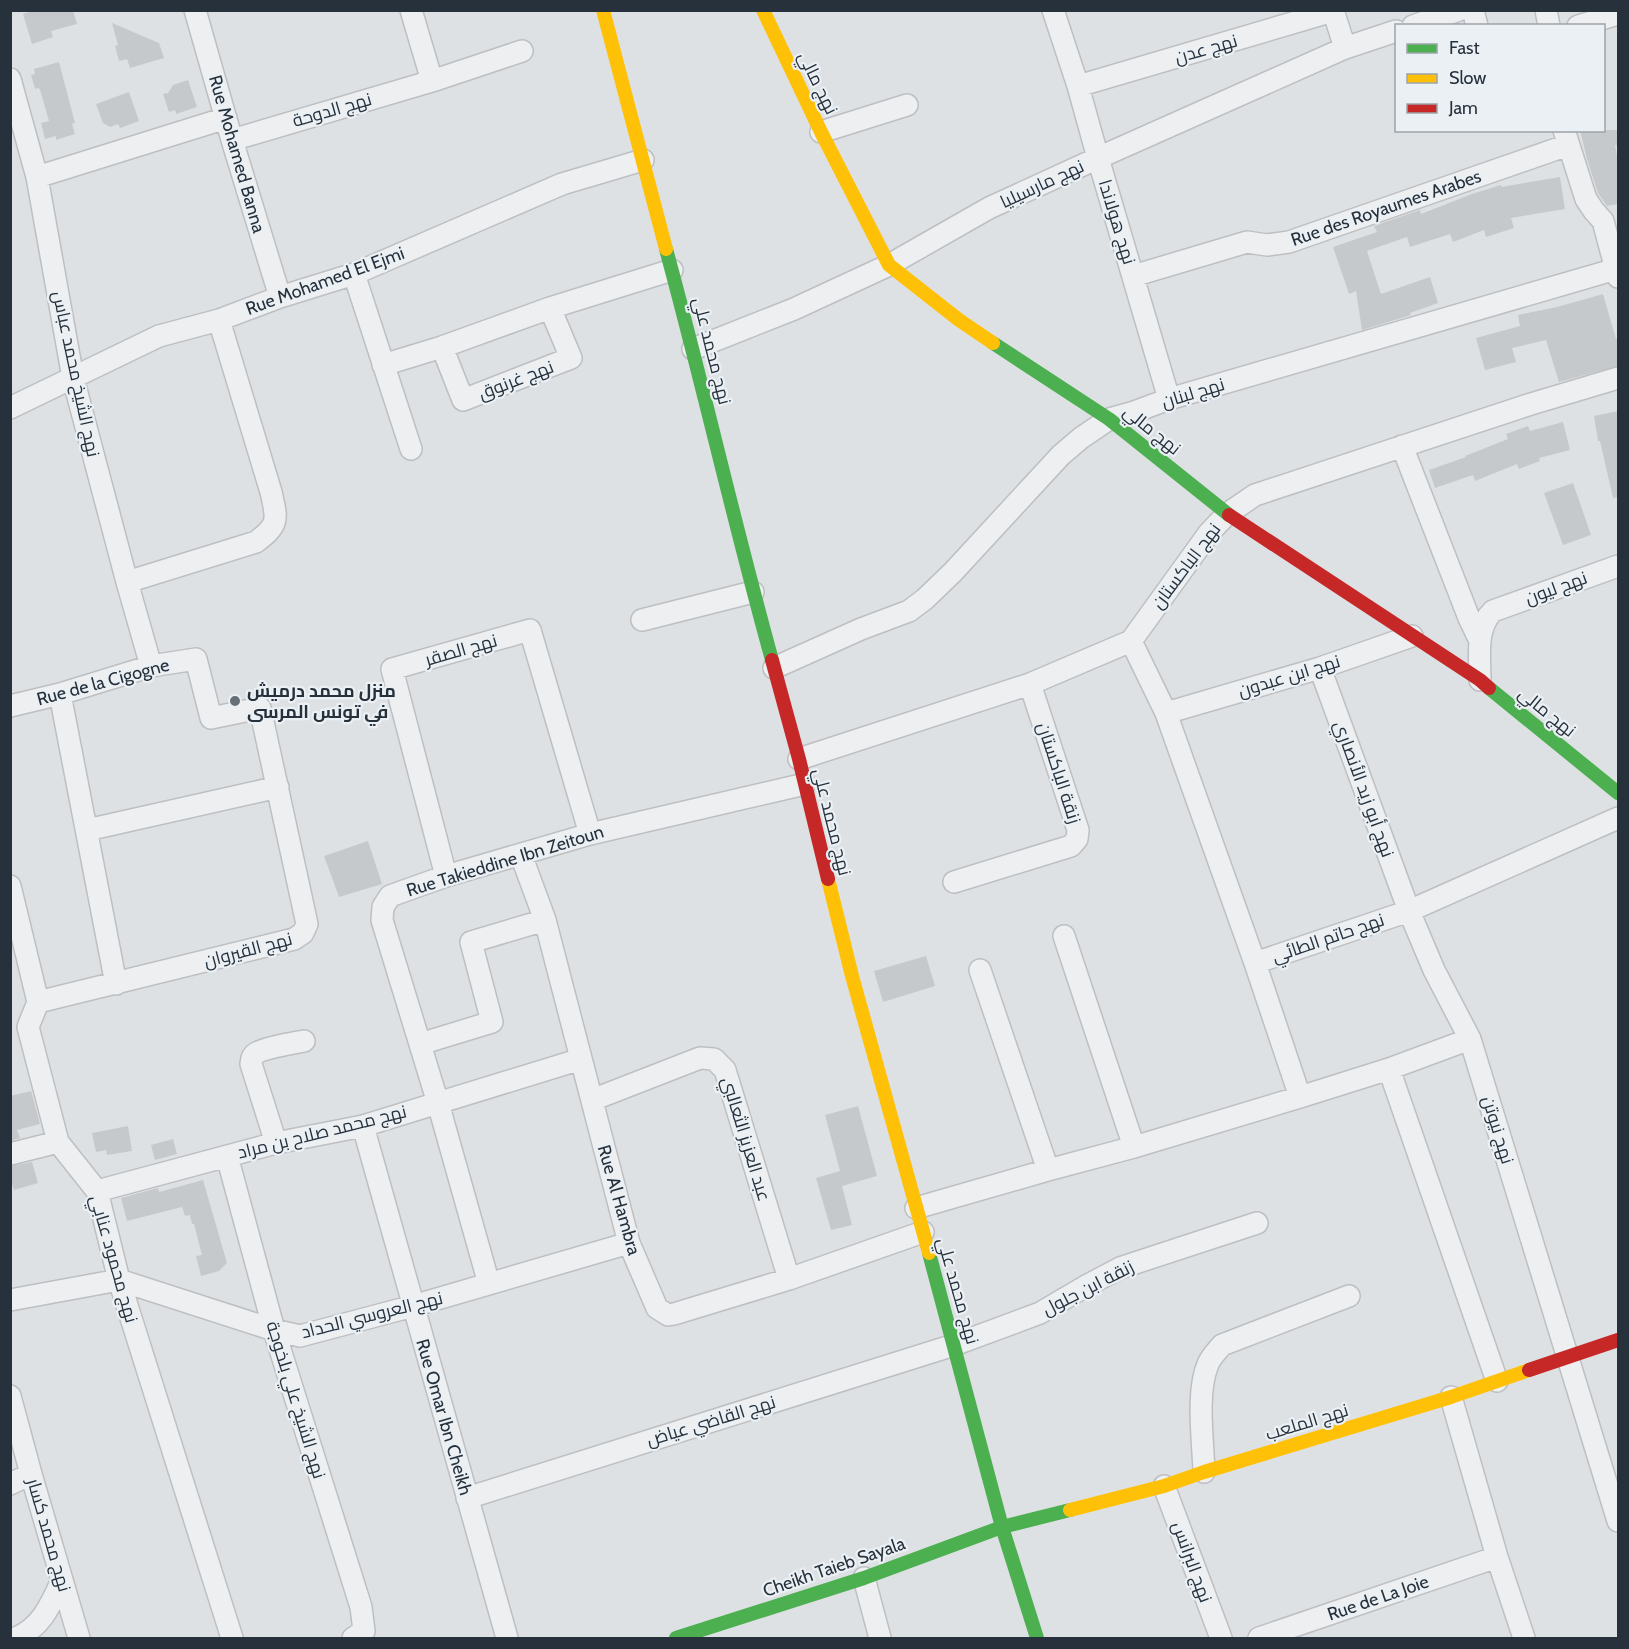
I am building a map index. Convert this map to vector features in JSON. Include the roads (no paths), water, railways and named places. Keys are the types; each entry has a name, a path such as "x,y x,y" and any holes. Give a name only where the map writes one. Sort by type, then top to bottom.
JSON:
{"street":[{"name":"Rue Mohamed Banna","path":"195,10 280,297"},
{"path":"411,10 432,81"},
{"name":"نهج محمد علي","path":"603,10 693,349 753,592 799,759 852,976 1002,1527 1037,1638"},
{"name":"نهج هولاندا","path":"1053,10 1078,86 1169,399"},
{"path":"1419,24 1459,10"},
{"name":"نهج مالي","path":"764,11 821,132 889,265 959,320 1109,419 1227,514 1480,680 1618,793"},
{"path":"1333,11 1345,48"},
{"name":"نهج عدن","path":"1078,86 1333,11"},
{"path":"1585,24 1618,14"},
{"name":"نهج مارسيليا","path":"693,349 794,309 889,265 989,208 1098,158 1345,48 1395,31"},
{"name":"نهج الدوحة","path":"232,140 432,81 522,51"},
{"name":"نهج الشيخ محمد عباس","path":"10,79 37,177 73,378 151,666"},
{"path":"821,132 907,105"},
{"path":"37,177 226,118"},
{"path":"1566,138 1586,199 1594,210 1611,218 1617,273"},
{"name":"Rue des Royaumes Arabes","path":"1133,276 1247,242 1267,245 1289,242 1566,138"},
{"name":"Rue Mohamed El Ejmi","path":"10,408 159,336 219,320 280,297 354,274 562,184 643,160"},
{"path":"383,365 442,347 550,308 672,270"},
{"name":"نهج لبنان","path":"774,668 861,629 909,611 953,572 1061,455 1109,419 1169,399 1617,273"},
{"path":"354,274 411,449"},
{"name":"نهج غرنوق","path":"442,347 463,400 571,358 550,308"},
{"path":"127,582 256,542 270,532 276,517 271,492 219,320"},
{"name":"نهج الباكستان","path":"1131,641 1209,533 1227,514 1255,495 1618,378"},
{"path":"1402,446 1468,618 1480,641 1480,680"},
{"name":"نهج ليون","path":"1480,641 1483,624 1493,610 1618,566"},
{"path":"642,620 753,592"},
{"name":"نهج الصقر","path":"446,876 392,669 530,630 590,834"},
{"name":"نهج ابن عبدون","path":"1166,713 1320,668 1412,636"},
{"path":"799,759 1030,684 1131,641"},
{"name":"نهج حاتم الطائي","path":"1131,641 1166,713 1255,963 1408,911 1618,818"},
{"name":"Rue de la Cigogne","path":"10,706 60,694 151,666 196,659"},
{"name":"نهج القيروان","path":"38,1002 294,939 303,933 307,924 260,708 211,718 196,659"},
{"name":"نهج أبو زيد الأنصاري","path":"1320,668 1408,911"},
{"name":"زنقة الباكستان","path":"954,882 1071,846 1077,839 1078,830 1030,684"},
{"path":"60,694 116,984"},
{"name":"Rue Takieddine Ibn Zeitoun","path":"489,1284 438,1103 382,920 383,907 390,896 446,876 590,834 805,784"},
{"path":"87,830 278,787"},
{"name":"Rue Al Hambra","path":"520,855 545,920 629,1244 657,1308 668,1315 789,1279 923,1232"},
{"path":"10,886 38,1002"},
{"name":"نهج نيوتن","path":"1408,911 1434,970 1470,1039 1618,1521"},
{"path":"420,1044 492,1022 471,942 545,920"},
{"path":"1064,936 1134,1147"},
{"path":"1255,963 1300,1096"},
{"path":"980,970 1048,1170"},
{"name":"نهج محمود عنابي","path":"38,1002 19,1029 58,1142 97,1191 118,1280 232,1638"},
{"path":"916,1208 1134,1147 1389,1069 1470,1039"},
{"path":"276,1143 251,1064 252,1058 262,1051 304,1041"},
{"name":"عبد العزيز الثعالبي","path":"592,1100 700,1058 714,1059 725,1070 789,1279"},
{"name":"نهج محمد صلاح بن مراد","path":"97,1191 276,1143 363,1126 581,1059"},
{"path":"1389,1069 1497,1381"},
{"name":"Rue Omar Ibn Cheikh","path":"363,1126 507,1638"},
{"path":"10,1154 58,1142"},
{"name":"نهج الشيخ علي بلخوجة","path":"227,1156 274,1330 362,1607 364,1631 353,1638"},
{"name":"زنقة ابن جلول","path":"954,1345 1040,1313 1120,1268 1257,1223"},
{"name":"نهج العروسي الحداد","path":"10,1300 118,1280 274,1330 300,1336 629,1244"},
{"path":"1204,1472 1202,1392 1208,1365 1214,1354 1222,1345 1349,1296"},
{"name":"نهج الملعب","path":"1002,1527 1164,1486 1451,1397 1618,1340"},
{"name":"نهج القاضي عياض","path":"467,1498 954,1345"},
{"name":"نهج محمد كسار","path":"10,1396 79,1638"},
{"path":"1451,1397 1497,1557 1524,1638"},
{"path":"10,1484 31,1474"},
{"name":"نهج البرانس","path":"1164,1486 1221,1638"},
{"name":"Cheikh Taieb Sayala","path":"676,1638 864,1578 1002,1527"},
{"name":"Rue de La Joie","path":"1259,1638 1497,1557"},
{"path":"864,1578 880,1638"},
{"path":"16,1638 24,1635 48,1612 62,1580"}],"place":[{"name":"منزل محمد درميش في تونس المرسى","path":"235,701"}]}
